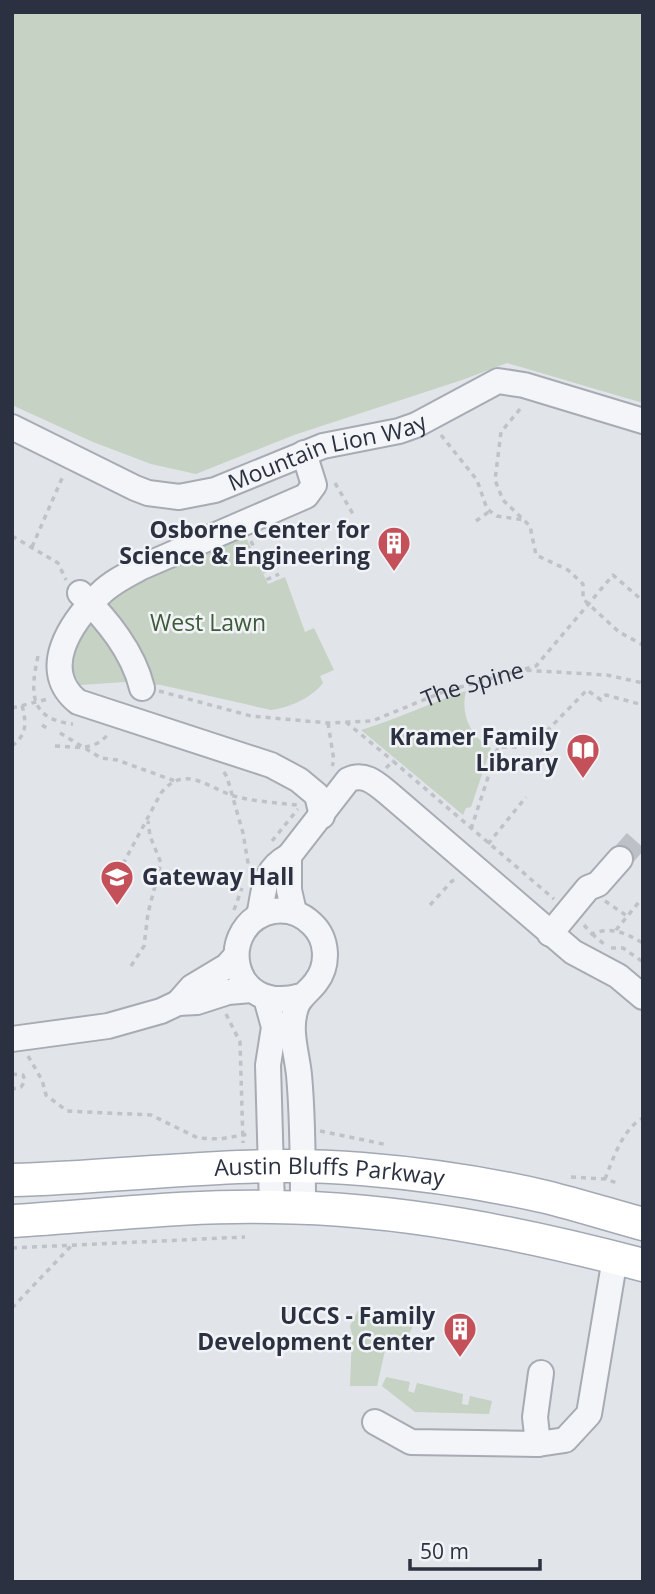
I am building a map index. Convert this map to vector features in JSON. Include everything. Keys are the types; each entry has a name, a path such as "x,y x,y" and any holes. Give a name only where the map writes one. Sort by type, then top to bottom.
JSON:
{"main road":[{"name":"Austin Bluffs Parkway","path":"12,1180 272,1166 360,1169 454,1179 546,1197 643,1224"},
{"name":"Austin Bluffs Parkway","path":"12,1221 272,1206 303,1208 424,1219 503,1231 629,1262"}],"street":[{"name":"Mountain Lion Way","path":"12,427 135,488 148,493 179,497 215,490 323,446 399,431 416,425 498,380 524,385 643,421"},
{"path":"294,912 289,890 289,856 313,811 317,795 285,771 271,765 78,702 69,695 59,676 61,654 85,598 142,567 306,496 314,485 304,453"},
{"path":"85,598 111,626 138,672 142,688"},
{"path":"313,811 327,805 348,780 357,777 369,779 550,934 573,952 618,976 643,997"},
{"path":"178,1003 192,987 227,966 235,957 243,933 259,916 270,872 276,863 289,856"},
{"path":"550,934 589,888 597,884 620,859"},
{"path":"259,916 281,910 304,917 320,933 326,955 321,975 301,996 293,1023 299,1076 303,1208"},
{"path":"235,957 240,975 258,994 274,1027 268,1065 272,1206"},
{"path":"15,1046 108,1026 161,1011 178,1003 197,1002 228,992 258,994 284,1000 301,996"},
{"path":"375,1422 411,1442 538,1444 565,1440 589,1414 629,1262"},
{"path":"538,1444 535,1417 541,1373"}],"path":[{"path":"520,409 500,432 495,480 503,500 532,531 536,555 568,570 583,584 583,599 619,632 643,645"},
{"path":"437,429 477,480 489,511 504,518 524,520"},
{"path":"32,547 72,457"},
{"path":"330,475 353,514"},
{"path":"476,521 489,511"},
{"path":"247,534 268,579 279,574"},
{"path":"12,536 58,563"},
{"path":"521,670 536,666 613,575 643,601"},
{"name":"The Spine","path":"142,688 184,696 251,716 328,723 372,721 443,692 521,670 607,675 643,683"},
{"path":"471,829 498,747 520,747 539,739 587,690 601,700 606,695 643,705"},
{"path":"12,708 69,695"},
{"path":"12,746 23,736 25,728 22,705"},
{"path":"346,722 393,761"},
{"path":"327,773 334,761 328,723"},
{"path":"42,726 50,730"},
{"path":"55,746 84,748 100,744 112,730"},
{"path":"60,733 101,758 117,760 175,781"},
{"path":"222,769 227,776 243,833 249,871"},
{"path":"122,864 161,793 168,784 182,779 195,779 232,795 313,811"},
{"path":"488,844 526,797"},
{"path":"131,966 144,946 148,913 161,863 150,836 148,819"},
{"path":"430,905 452,881"},
{"path":"601,898 627,916"},
{"path":"616,930 639,902"},
{"path":"584,925 611,949 623,948 643,962"},
{"path":"592,934 602,930 616,930 643,943"},
{"path":"225,1013 240,1042 243,1143"},
{"path":"15,1046 28,1056 35,1067 46,1096 67,1111 151,1115 198,1138 220,1139 253,1134"},
{"path":"12,1074 20,1073 25,1081 21,1087 12,1090"},
{"path":"606,1179 627,1134 637,1121 643,1118"},
{"path":"12,1248 245,1237"},
{"path":"12,1308 73,1244"}],"green space":[{"path":"12,12 643,12 643,403 507,363 294,435 196,474 151,464 93,442 12,405"},
{"name":"West Lawn","path":"244,533 268,584 285,577 305,632 314,628 334,670 320,676 323,683 319,688 300,701 271,710 161,685 125,682 80,685 71,666 74,649 82,633 117,594"},
{"path":"466,691 465,708 469,724 478,738 491,748 471,807 466,808 463,815 361,730"},
{"path":"364,1308 411,1320 414,1324 408,1336 383,1337 382,1342 386,1346 377,1386 350,1386 350,1326 358,1310"},
{"path":"386,1377 410,1382 408,1391 414,1393 417,1383 463,1394 462,1404 468,1405 470,1396 492,1401 489,1414 415,1412 382,1386"}],"tunnel":[{"path":"620,859 643,833"}],"place":[{"name":"Osborne Center for Science & Engineering","path":"394,573"},
{"name":"Kramer Family Library","path":"583,780"},
{"name":"Gateway Hall","path":"117,907"},
{"name":"UCCS - Family Development Center","path":"460,1359"}]}
